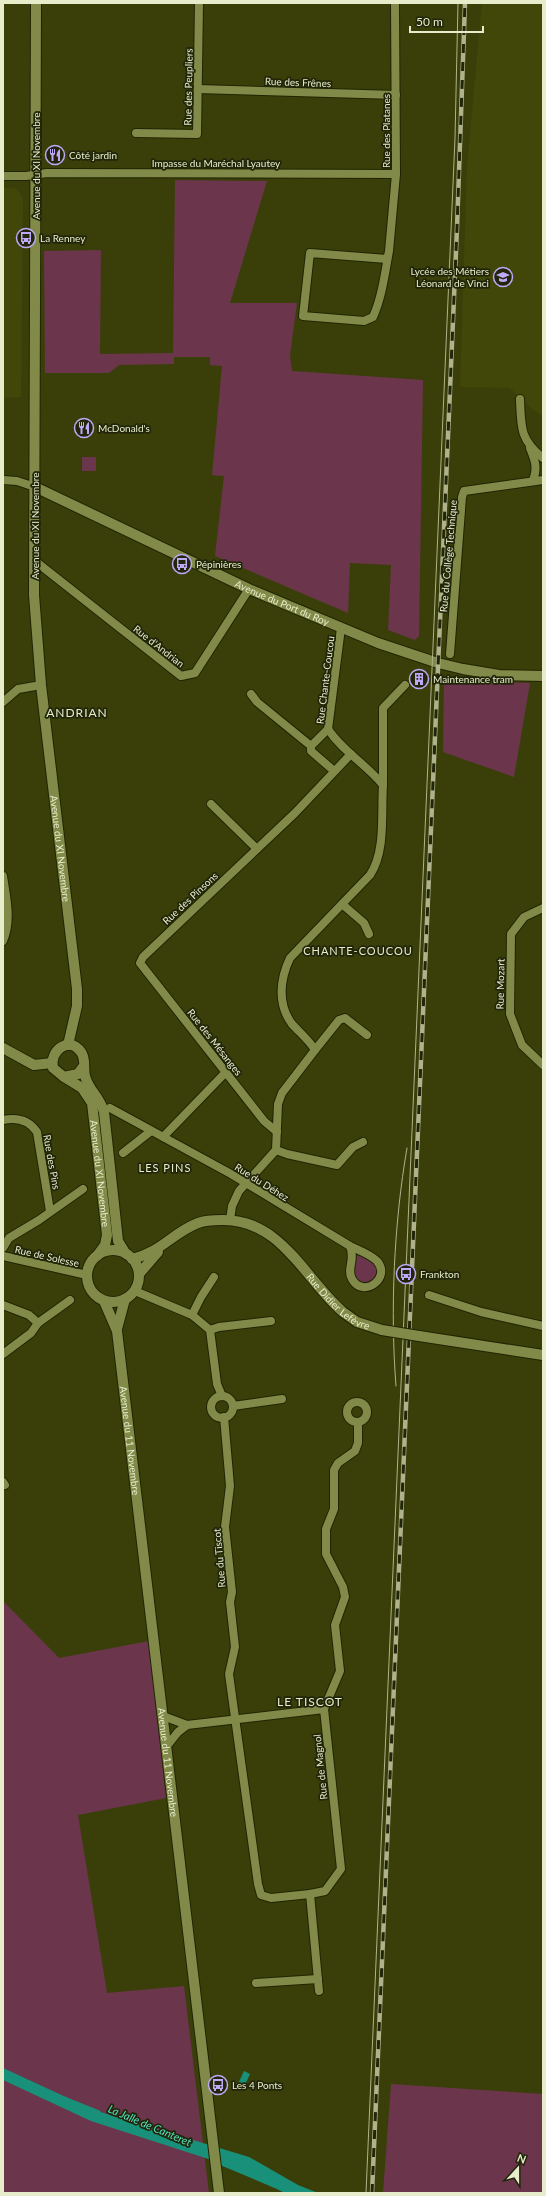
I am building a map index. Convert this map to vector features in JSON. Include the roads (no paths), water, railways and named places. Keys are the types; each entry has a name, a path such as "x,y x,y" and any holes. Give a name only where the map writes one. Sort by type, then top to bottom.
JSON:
{"main road":[{"name":"Avenue du XI Novembre","path":"36,3 34,595 41,685 77,989 77,1006 68,1045"},
{"name":"Avenue du Port du Roy","path":"35,487 249,589 378,643 453,667 499,675 543,676"},
{"path":"68,1045 78,1048 81,1052 84,1057 83,1067 78,1074 64,1077 56,1072 52,1063 54,1052 58,1048 68,1045"},
{"path":"3,1048 34,1065 52,1063"},
{"name":"Avenue du XI Novembre","path":"83,1067 86,1079 101,1103 104,1112 118,1241 129,1257"},
{"name":"Avenue du XI Novembre","path":"64,1077 82,1088 92,1103 108,1235 105,1246 97,1256"},
{"name":"Rue Didier Lefèvre","path":"139,1274 162,1247 185,1228 200,1222 230,1220 248,1223 269,1232 342,1312 357,1322 382,1330 543,1355"},
{"name":"Rue Didier Lefèvre","path":"129,1257 162,1247"},
{"path":"112,1250 129,1257 139,1274 135,1291 125,1299 113,1302 104,1301 92,1291 87,1275 89,1268 97,1256 112,1250"},
{"name":"Avenue du 11 Novembre","path":"117,1331 125,1299"},
{"name":"Avenue du 11 Novembre","path":"104,1301 117,1331 219,2193"}],"street":[{"name":"Rue des Peupliers","path":"136,133 197,134 199,3"},
{"name":"Rue des Platanes","path":"387,259 310,253 303,316 370,320 376,311 387,259 396,174 395,3"},
{"name":"Rue des Frênes","path":"198,89 396,95"},
{"name":"Impasse du Maréchal Lyautey","path":"3,176 26,176 36,173 396,174"},
{"path":"520,399 521,428 536,462 536,471 533,480"},
{"path":"530,448 543,458"},
{"path":"3,480 16,481 35,487"},
{"name":"Rue du Collège Technique","path":"450,654 462,497 464,491 533,480 543,480"},
{"name":"Rue d'Andrian","path":"35,561 181,676 195,673 249,589"},
{"name":"Rue Chante-Coucou","path":"341,628 328,729 333,738 371,770 382,785"},
{"path":"3,702 18,689 41,685"},
{"path":"315,1050 291,1022 284,1006 281,990 283,973 290,958 370,876 376,865 379,853 383,708 405,685"},
{"path":"251,694 257,702 311,746 311,751 333,770"},
{"path":"311,746 328,729"},
{"name":"Rue des Pinsons","path":"140,963 143,957 295,813 333,770 351,754"},
{"path":"211,804 257,849"},
{"path":"3,876 8,915 7,931 3,941"},
{"path":"342,904 364,923 369,934"},
{"name":"Rue Mozart","path":"543,908 524,917 511,934 510,1014 522,1045 543,1065"},
{"name":"Rue des Mésanges","path":"140,963 264,1120 276,1132"},
{"path":"230,1220 234,1202 239,1191 276,1150 278,1104 282,1092 339,1020 345,1018 367,1035"},
{"path":"163,1137 226,1072"},
{"name":"Rue du Déhez","path":"110,1108 372,1258 380,1265 381,1275 375,1284 366,1287 353,1281 350,1271 354,1257 350,1246"},
{"name":"Rue des Pins","path":"3,1120 23,1120 32,1125 37,1132 50,1211"},
{"path":"124,1153 151,1131"},
{"path":"276,1150 287,1154 337,1165 353,1146 363,1142"},
{"path":"3,1248 9,1238 83,1189"},
{"name":"Rue de Solesse","path":"3,1256 87,1275"},
{"path":"192,1315 201,1297 214,1277"},
{"path":"135,1291 192,1315 210,1330 217,1384 222,1396 229,1399 233,1406 231,1413 224,1417 216,1416 211,1410 212,1402 222,1396"},
{"path":"429,1295 481,1312 543,1326"},
{"path":"3,1354 31,1333 38,1323 70,1300"},
{"path":"3,1305 29,1315 38,1323"},
{"path":"210,1330 219,1327 271,1321"},
{"path":"233,1406 282,1399"},
{"name":"Rue du Tiscot","path":"224,1417 230,1486 225,1527 232,1592 230,1602 235,1647 229,1674 234,1720"},
{"path":"166,1747 178,1732 187,1726 324,1709 340,1671 335,1625 345,1597 343,1587 326,1554 326,1530 334,1509 334,1470 338,1463 355,1451 358,1443 358,1422"},
{"name":"Rue de Magnol","path":"234,1720 258,1884 261,1895 271,1898 310,1894 325,1892 341,1869 324,1709"},
{"path":"163,1716 187,1726"},
{"path":"310,1894 319,1991"},
{"path":"256,1983 318,1979"}],"water":[{"path":"3,2068 94,2110 249,2157 298,2185 318,2193 285,2193 227,2165 91,2121 3,2080"},
{"path":"244,2071 250,2074 244,2087 238,2084"}],"waterway":[{"name":"La Jalle de Canteret","path":"64,2098 99,2112"},
{"name":"La Jalle de Canteret","path":"217,2162 274,2186"}],"tram line":[{"path":"366,2193 455,138 458,3"},
{"path":"396,1386 393,1327 394,1267 399,1206 407,1148"}],"railway":[{"path":"372,2193 457,228 465,3"}],"place":[{"name":"Côté jardin","path":"55,155"},
{"name":"La Renney","path":"26,238"},
{"name":"Lycée des Métiers Léonard de Vinci","path":"503,277"},
{"name":"McDonald's","path":"84,428"},
{"name":"Pépinières","path":"182,564"},
{"name":"Maintenance tram","path":"419,679"},
{"name":"Frankton","path":"406,1274"},
{"name":"Les 4 Ponts","path":"218,2085"}],"district":[{"name":"ANDRIAN","path":"77,712"},
{"name":"CHANTE-COUCOU","path":"358,950"},
{"name":"LES PINS","path":"165,1167"},
{"name":"LE TISCOT","path":"310,1701"}]}
